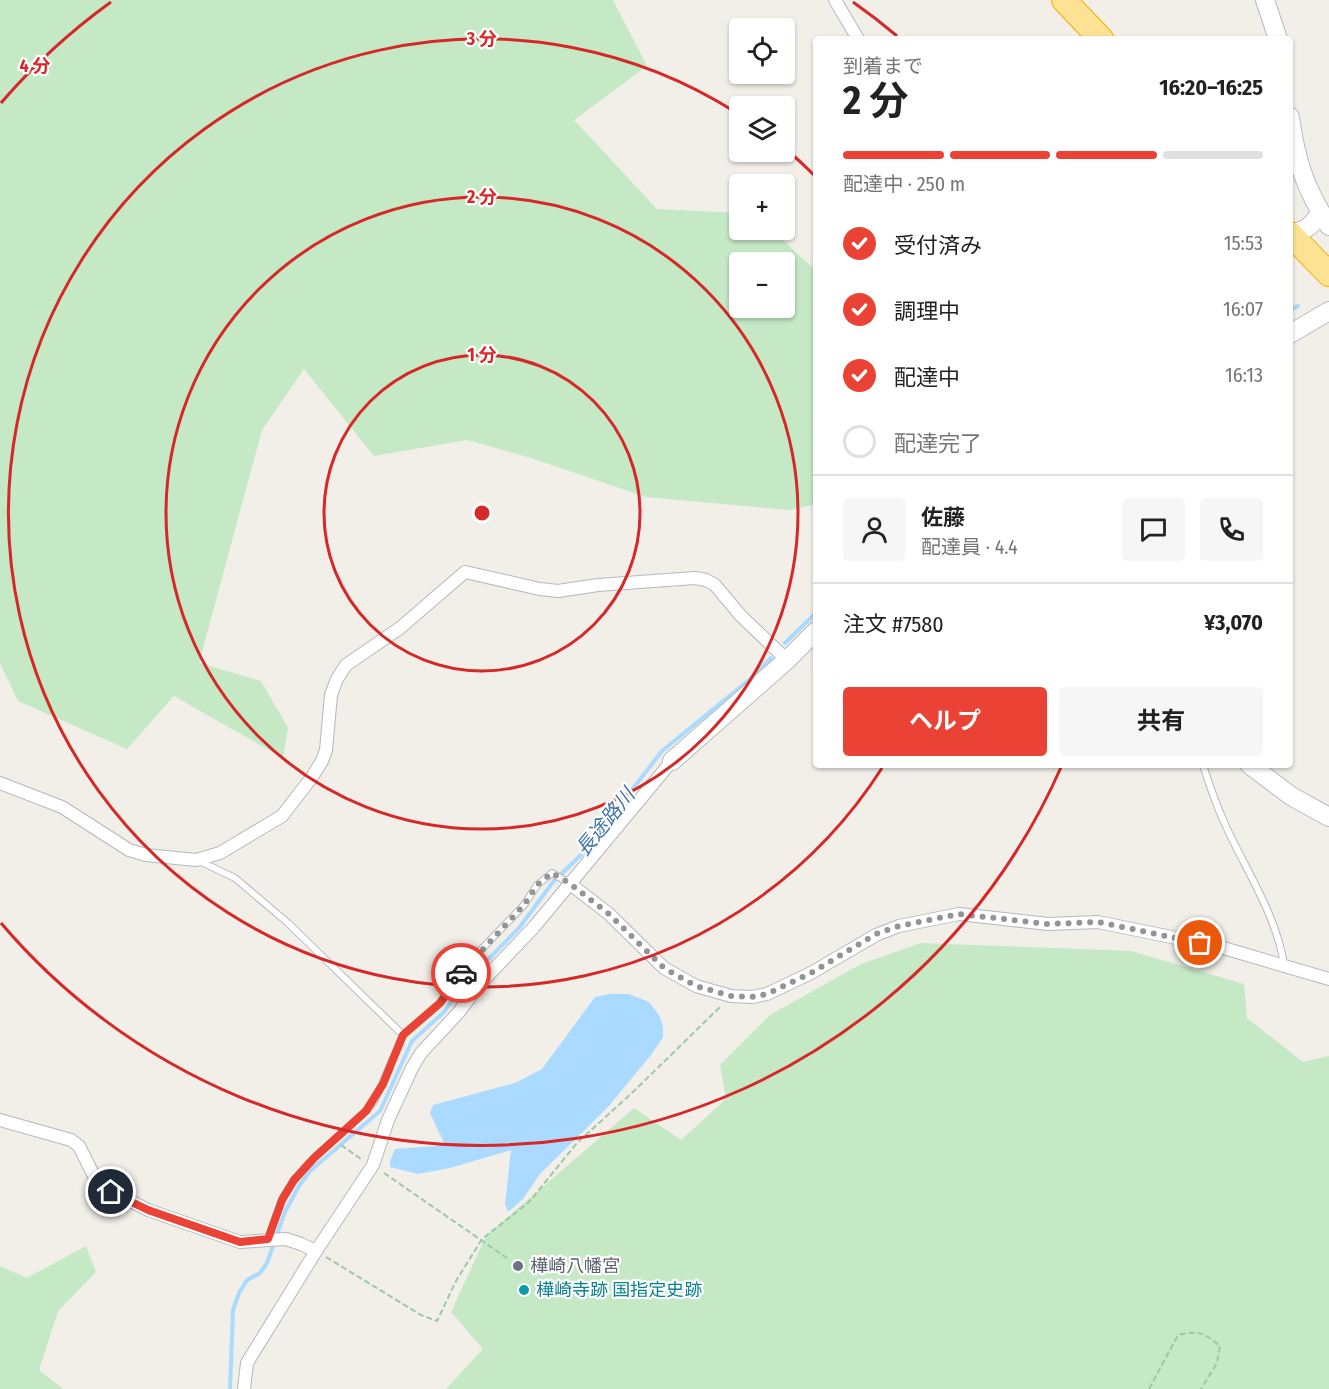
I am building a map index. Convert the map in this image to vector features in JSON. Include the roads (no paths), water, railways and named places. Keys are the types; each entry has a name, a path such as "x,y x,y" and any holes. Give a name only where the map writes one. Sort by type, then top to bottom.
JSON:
{"highway":[{"path":"1064,0 1098,36"},
{"path":"1293,236 1329,274"}],"street":[{"path":"835,0 856,36"},
{"path":"1265,0 1277,36"},
{"path":"1293,135 1297,159 1306,185 1325,219 1310,228 1293,233"},
{"path":"1293,332 1329,311"},
{"path":"0,783 62,807 129,850 146,855 196,860 220,853 282,816 322,761 328,734 331,695 346,665 400,628 465,572 558,591 598,585 694,578 706,580 715,585 741,616 787,660"},
{"path":"244,1389 247,1363 316,1251 373,1166 388,1120 421,1053 459,1012 478,986 534,927 672,762 787,660 813,633"},
{"path":"1254,768 1291,796 1329,817"},
{"path":"569,883 609,914 664,968 696,986 731,996 752,997 767,994 811,973 876,934 899,926 959,914 1048,924 1098,922 1220,947 1329,979"},
{"path":"0,1120 71,1140 79,1146 96,1180 103,1187 148,1210 240,1242 286,1239 316,1251"}],"lane":[{"path":"1204,768 1224,822 1274,927 1282,949 1284,964"},
{"path":"196,860 235,878 288,922 403,1035"},
{"path":"268,1239 282,1200 294,1180 375,1100 403,1035 440,1003 465,969 524,905 546,876 552,873 569,883"}],"water":[{"path":"629,994 649,1002 659,1015 663,1026 663,1037 608,1107 540,1174 523,1199 508,1212 505,1204 511,1150 450,1168 418,1174 390,1167 395,1149 437,1146 444,1143 430,1113 433,1105 515,1083 542,1069 595,997"}],"waterway":[{"name":"長途路川","path":"1293,308 1298,306"},
{"name":"長途路川","path":"785,643 813,616"},
{"name":"長途路川","path":"230,1389 233,1310 239,1293 247,1280 260,1273 267,1263 285,1212 310,1171 380,1111 412,1041 444,1012 461,987 519,928 553,882 584,852 662,751 749,680 771,658"}],"place":[{"name":"樺崎八幡宮","path":"518,1266"},
{"name":"樺崎寺跡 国指定史跡","path":"524,1290"}]}
